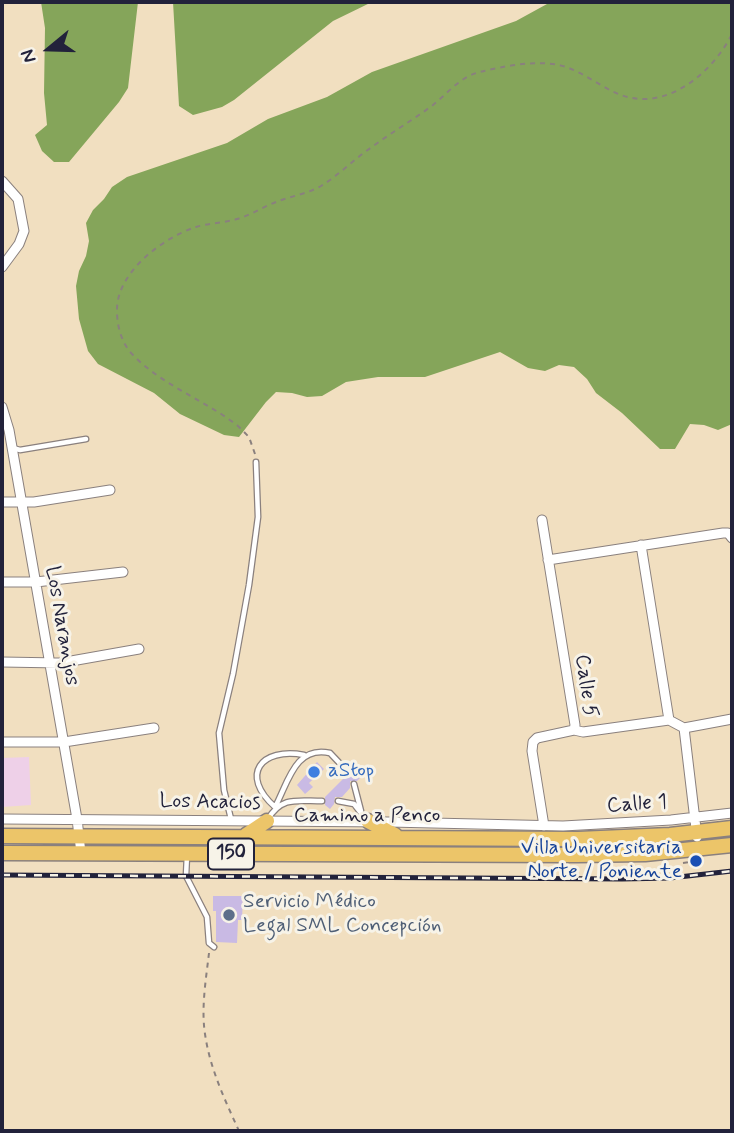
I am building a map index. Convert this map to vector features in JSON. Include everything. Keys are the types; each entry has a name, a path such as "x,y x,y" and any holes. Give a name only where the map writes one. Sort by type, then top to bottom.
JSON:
{"highway":[{"path":"364,817 402,838"},
{"path":"238,837 256,830 267,821"},
{"name":"Camino a Penco","path":"2,836 609,838 695,825 732,828"},
{"name":"Camino a Penco","path":"2,853 588,855 732,845"}],"street":[{"path":"2,181 19,199 24,231 21,240 2,267"},
{"name":"Los Naranjos","path":"2,407 8,422 7,448 22,502 64,742 80,853"},
{"path":"2,502 22,502 110,490"},
{"name":"Calle 5","path":"542,520 575,725 573,730 539,737 532,745 544,826"},
{"path":"548,560 723,533 731,536"},
{"path":"641,545 669,720"},
{"path":"2,582 36,582 123,572"},
{"path":"2,662 50,664 139,649"},
{"path":"573,730 583,732 669,720 684,728 732,719"},
{"path":"2,742 64,742 154,728"},
{"path":"684,728 698,849"},
{"name":"Calle 1","path":"544,826 695,825 732,813"},
{"name":"Los Acacios","path":"2,819 267,821 364,817 544,826"}],"lane":[{"path":"7,448 20,450 86,439"},
{"path":"231,820 224,790 219,733 249,585 257,517 256,462"},
{"path":"275,807 263,796 256,778 258,767 273,755 330,753 349,773"},
{"path":"267,821 304,755"},
{"path":"354,784 364,817"},
{"path":"275,807 286,802 322,801"},
{"path":"338,801 350,802 364,817"},
{"path":"187,854 186,876 207,917 212,946"}],"path":[{"path":"256,462 252,442 238,426 152,371 132,354 124,343 118,323 118,297 128,276 143,260 185,232 239,218 324,184 476,72 555,64 572,69 620,94 654,97 677,90 701,74 717,59 732,34"},
{"path":"683,863 690,862"},
{"path":"212,946 205,992 205,1033 214,1074 239,1131"}],"shaded area":[{"path":"29,757 31,805 2,807 2,758"}],"green space":[{"path":"41,2 138,2 128,88 69,162 54,162 42,151 35,135 47,125 44,93 45,28"},
{"path":"173,2 372,2 333,21 234,100 222,107 193,115 179,106"},
{"path":"732,2 732,424 718,430 690,424 675,449 660,449 596,393 587,379 574,367 559,365 545,371 528,368 500,352 425,377 378,377 346,382 322,396 307,397 276,392 239,437 224,435 180,414 154,393 98,364 88,351 79,319 76,286 89,241 86,223 112,187 127,177 227,143 268,119 327,97 372,72 516,21 547,4"}],"building":[{"path":"317,762 324,769 309,783 313,787 305,794 297,785"},
{"path":"353,769 361,777 357,781 350,781 350,788 342,797 335,797 330,809 325,805 325,797 346,776 353,776"},
{"name":"Servicio Médico Legal SML Concepción","path":"213,896 243,896 237,943 216,942"}],"railway":[{"path":"2,875 622,879 670,878 732,871"}],"place":[{"name":"aStop","path":"314,772"},
{"name":"Villa Universitaria Norte / Poniente","path":"696,861"},
{"name":"Servicio Médico Legal SML Concepción","path":"229,915"}]}
